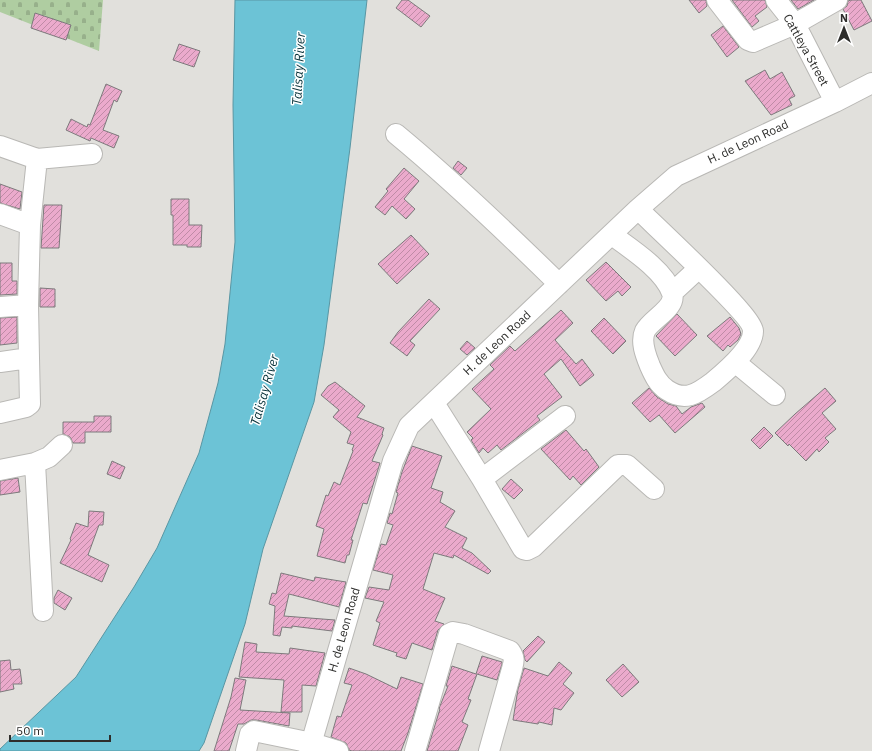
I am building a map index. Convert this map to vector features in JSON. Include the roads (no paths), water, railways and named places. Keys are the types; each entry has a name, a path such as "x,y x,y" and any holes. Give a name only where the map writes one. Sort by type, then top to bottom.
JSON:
{"street":[{"path":"717,0 748,40 753,42 795,24 837,0"},
{"name":"Cattleya Street","path":"776,0 795,24 835,102"},
{"name":"H. de Leon Road","path":"310,747 393,461 409,426 638,209 676,176 835,102 872,83"},
{"path":"396,134 442,172 560,284"},
{"path":"0,146 37,159 92,154"},
{"path":"0,413 26,407 30,404 28,305 30,225 37,159"},
{"path":"612,234 655,269 665,281 672,293 673,299 670,305 646,330 643,338 644,350 656,378 666,389 677,396 689,396 700,392 720,377 735,362 745,350 752,337 753,329 748,320 699,268 638,209"},
{"path":"0,214 30,225"},
{"path":"672,293 699,268"},
{"path":"0,308 28,305"},
{"path":"0,362 29,358"},
{"path":"735,362 775,395"},
{"path":"434,403 482,479 523,549 527,550 533,547 618,465 627,464 654,489"},
{"path":"482,479 565,416"},
{"path":"0,470 35,463 49,457 62,445"},
{"path":"35,463 43,611"},
{"path":"415,751 449,634 451,632 457,632 510,651 515,659 489,751"},
{"path":"246,751 250,734 254,731 310,747 338,751"}],"water":[{"name":"Talisay River","path":"235,0 367,0 350,148 324,345 314,402 263,549 245,624 204,743 199,751 0,751 0,749 76,677 134,587 157,548 199,453 218,383 225,344 235,242 233,105"}]}
